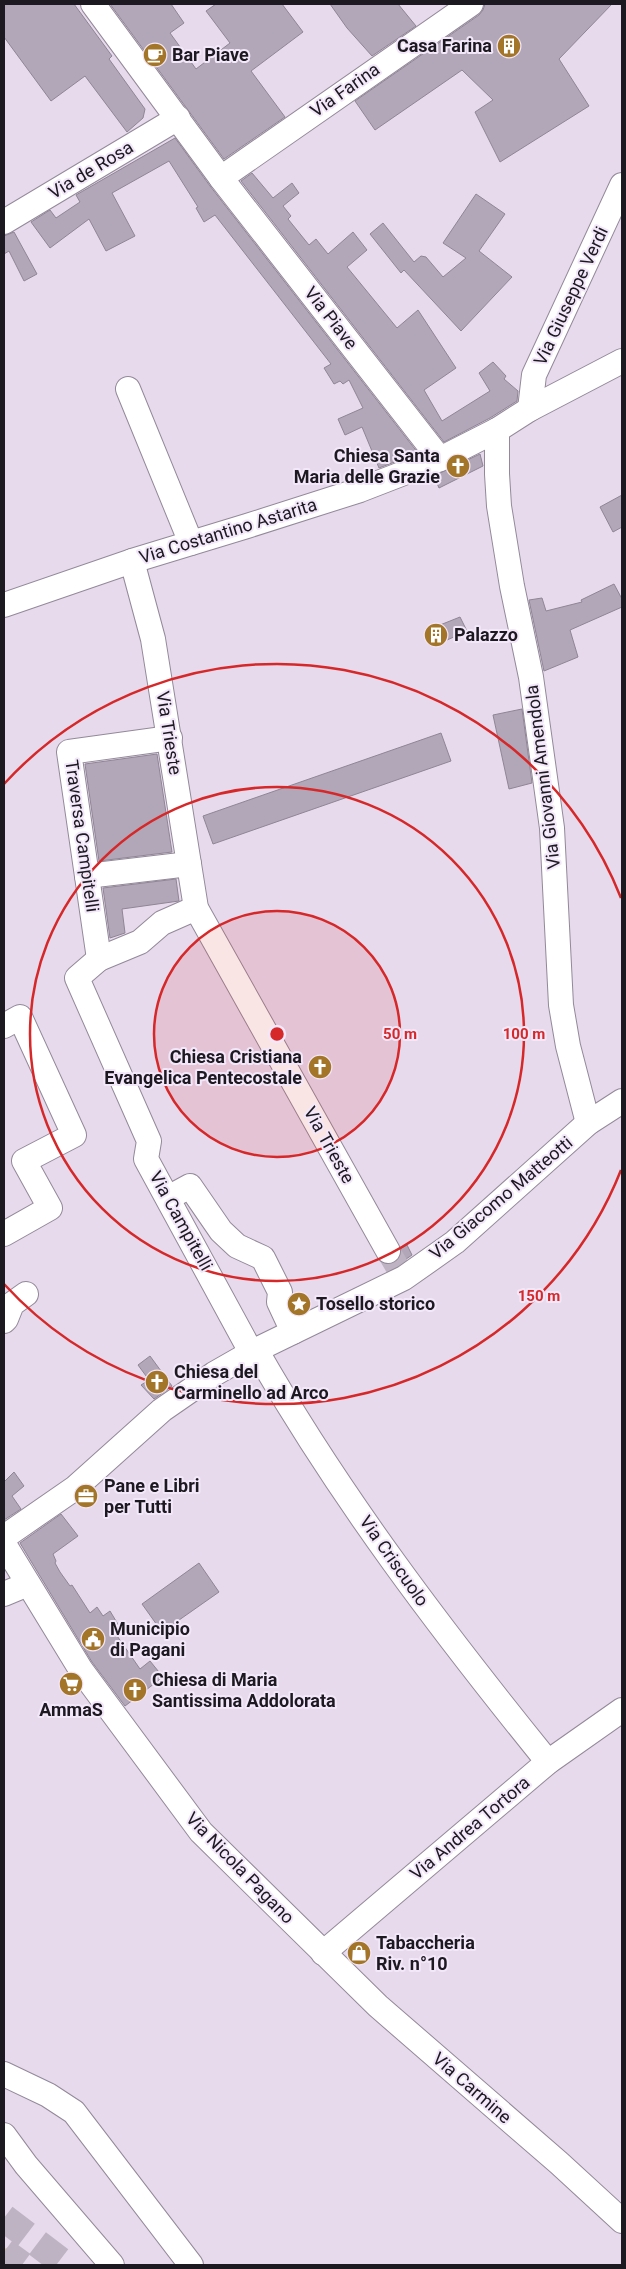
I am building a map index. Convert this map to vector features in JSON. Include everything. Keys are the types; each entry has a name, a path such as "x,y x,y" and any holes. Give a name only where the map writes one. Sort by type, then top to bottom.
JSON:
{"street":[{"name":"Via Piave","path":"93,4 221,178 440,459"},
{"name":"Via Farina","path":"221,178 471,4"},
{"name":"Via de Rosa","path":"4,222 178,118"},
{"name":"Via Giuseppe Verdi","path":"530,409 534,375 622,185"},
{"name":"Via Costantino Astarita","path":"4,605 132,561 360,490 440,459 622,361"},
{"path":"128,389 190,543"},
{"name":"Via Giovanni Amendola","path":"497,430 499,506 512,586 531,677 552,828 561,1005 568,1046 588,1123"},
{"name":"Via Trieste","path":"132,561 153,639 196,908 388,1251"},
{"name":"Traversa Campitelli","path":"100,959 68,752 170,738"},
{"path":"87,876 189,864"},
{"path":"100,959 140,942 162,923 196,908"},
{"name":"Via Campitelli","path":"100,959 77,978 149,1142 146,1159 253,1351"},
{"path":"4,1026 20,1017 74,1135 24,1161 50,1208 4,1234"},
{"name":"Via Giacomo Matteotti","path":"4,1538 75,1488 162,1410 214,1374 253,1351 404,1278 455,1242 588,1123 622,1101"},
{"path":"168,1198 190,1186 221,1232 237,1246 263,1258 280,1292 279,1302 292,1332"},
{"path":"4,1321 12,1304 26,1294"},
{"name":"Via Criscuolo","path":"253,1351 415,1596 548,1762"},
{"name":"Via Nicola Pagano","path":"4,1544 81,1670 201,1832 323,1953"},
{"path":"4,1594 28,1584"},
{"name":"Via Andrea Tortora","path":"323,1953 548,1762 622,1710"},
{"name":"Via Carmine","path":"323,1953 359,1989 436,2058 559,2163 622,2221"},
{"path":"4,2074 32,2087 74,2112 191,2265"},
{"path":"4,2135 26,2165 112,2265"}],"shaded area":[{"path":"9,2247 23,2265 4,2265 4,2249"}],"building":[{"path":"4,4 74,4 112,56 109,59 145,109 143,118 127,132 85,76 51,101 4,37"},
{"path":"110,4 171,4 184,23 170,33 196,69 230,43 206,11 216,4 282,4 303,32 251,71 285,117 224,159"},
{"path":"330,4 398,4 416,26 372,56 347,28"},
{"path":"485,4 612,4 559,59 589,106 500,162 475,112 493,100 462,70 375,130 355,101 479,15"},
{"path":"175,138 210,186 418,453 379,468 362,427 345,435 338,419 363,408 349,380 343,384 340,381 334,384 324,368 331,364 215,215 204,222 196,208 198,207 169,161 112,193 135,236 106,251 89,219 50,248 31,222 50,210 56,218 80,202 76,195"},
{"path":"252,173 273,198 292,183 299,193 283,206 291,216 288,219 309,245 316,239 328,254 353,232 367,250 347,267 397,328 418,310 456,368 424,390 442,421 490,391 479,373 493,362 506,376 504,379 518,391 517,401 490,418 444,442 241,181"},
{"path":"476,194 505,214 479,251 512,277 461,331 404,270 401,273 370,234 383,223 414,262 421,256 426,257 443,277 466,258 443,243"},
{"path":"14,232 37,274 24,281 9,251 4,254 4,236"},
{"path":"480,454 483,466 439,488 434,476"},
{"path":"622,495 622,527 613,532 600,507"},
{"path":"614,584 622,599 622,607 570,630 578,657 544,671 529,600 542,598 546,611 582,602 581,600"},
{"name":"Palazzo","path":"460,617 467,631 436,645 425,631"},
{"path":"522,709 532,783 509,789 493,715"},
{"path":"441,733 451,761 213,844 203,816"},
{"path":"157,754 172,852 99,861 85,764"},
{"path":"176,879 179,901 122,909 125,933 110,938 103,888"},
{"path":"407,1245 412,1255 390,1270 387,1264 394,1263 400,1258 401,1248"},
{"name":"Chiesa del Carminello ad Arco","path":"150,1356 172,1386 154,1399 141,1385 149,1380 138,1365"},
{"path":"14,1472 24,1486 12,1496 21,1509 4,1520 4,1482"},
{"path":"61,1514 78,1536 53,1554 60,1572 70,1586 72,1585 90,1613 97,1607 103,1616 110,1611 119,1626 113,1630 140,1669 150,1661 163,1677 125,1706 92,1662 20,1543"},
{"path":"199,1563 219,1592 162,1632 142,1604"}],"tunnel":[{"path":"388,1251 404,1278"},
{"path":"4,2218 66,2265"},
{"path":"4,2252 22,2265"}],"place":[{"name":"Casa Farina","path":"509,46"},
{"name":"Bar Piave","path":"155,55"},
{"name":"Chiesa Santa Maria delle Grazie","path":"458,466"},
{"name":"Palazzo","path":"436,635"},
{"name":"Chiesa Cristiana Evangelica Pentecostale","path":"320,1067"},
{"name":"Tosello storico","path":"299,1304"},
{"name":"Chiesa del Carminello ad Arco","path":"157,1382"},
{"name":"Pane e Libri per Tutti","path":"86,1496"},
{"name":"Municipio di Pagani","path":"93,1639"},
{"name":"AmmaS","path":"71,1684"},
{"name":"Chiesa di Maria Santissima Addolorata","path":"135,1690"},
{"name":"Tabaccheria Riv. n°10","path":"359,1953"}]}
